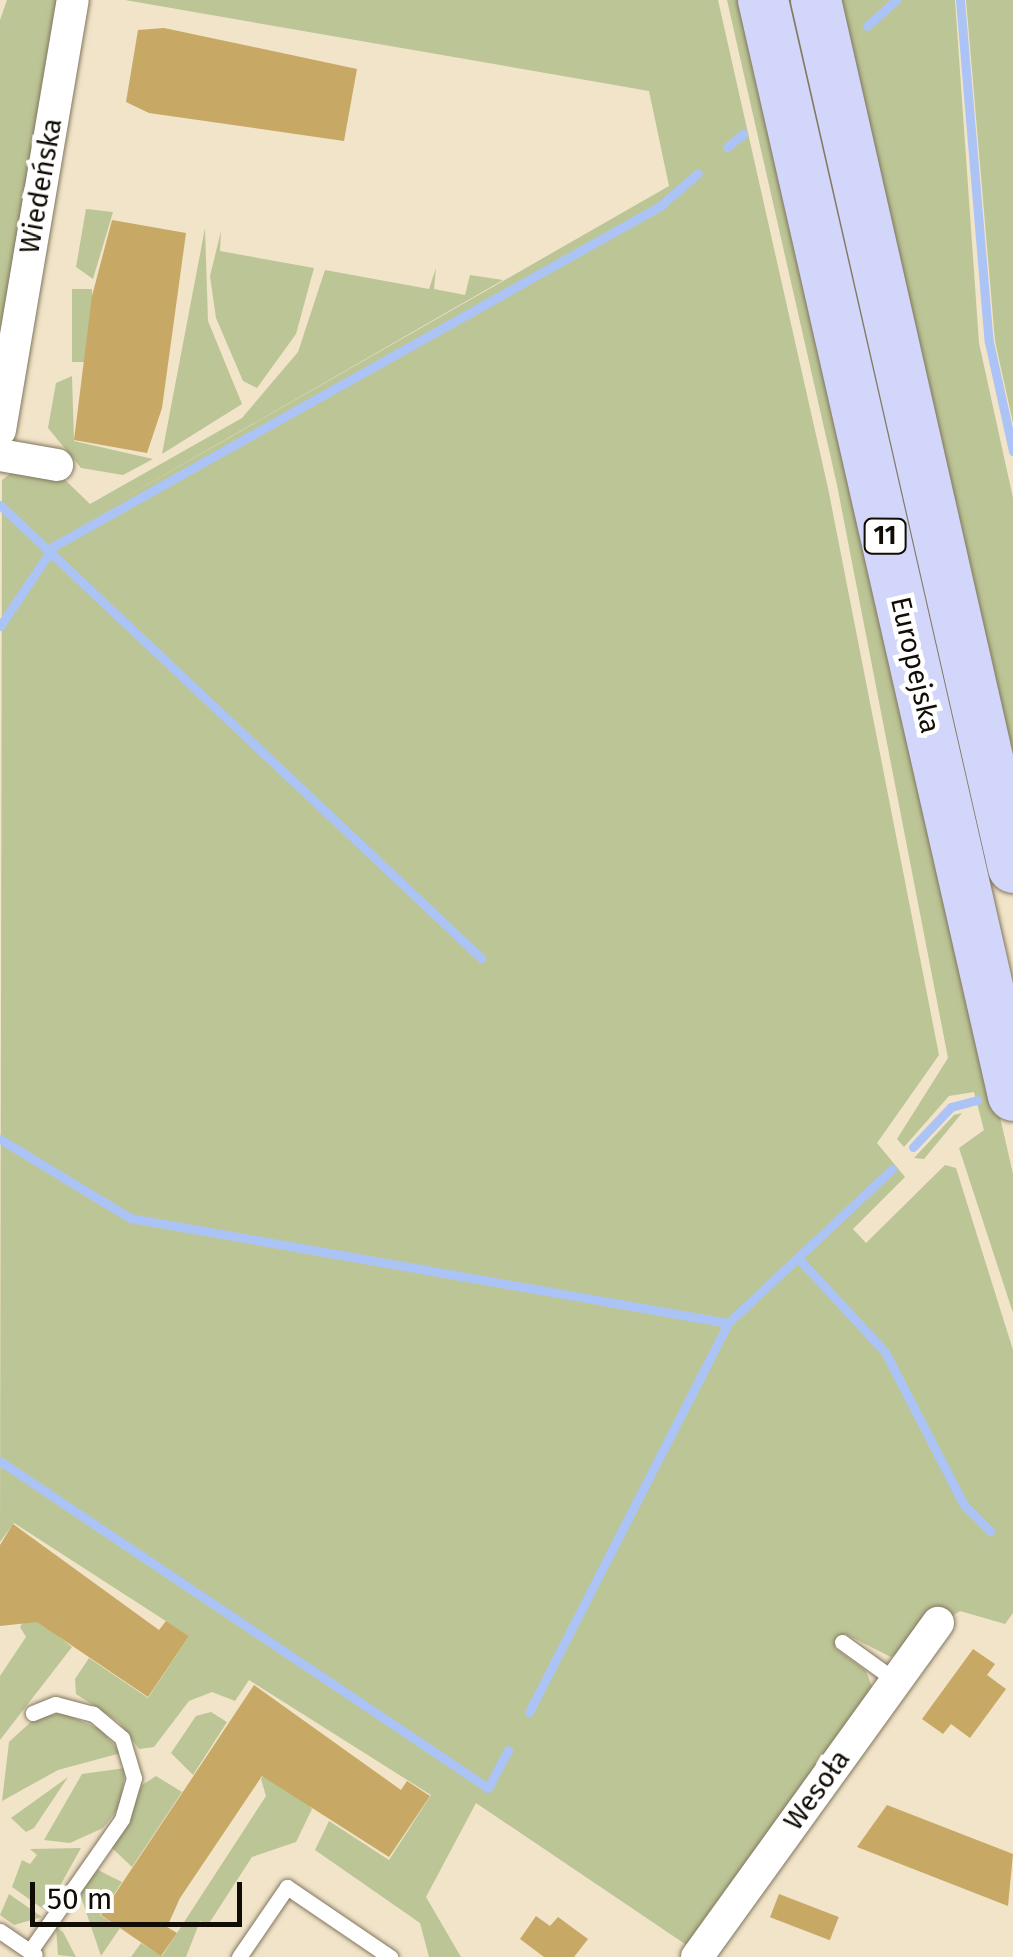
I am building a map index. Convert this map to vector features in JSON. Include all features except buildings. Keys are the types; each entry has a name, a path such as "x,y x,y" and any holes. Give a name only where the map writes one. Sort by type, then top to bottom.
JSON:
{"main road":[{"name":"Europejska","path":"763,0 1013,1096"},
{"name":"Europejska","path":"816,0 1013,868"}],"street":[{"name":"Wiedeńska","path":"0,430 73,0"},
{"path":"0,455 58,464"},
{"name":"Wesoła","path":"696,1957 938,1624"}],"lane":[{"path":"842,1642 896,1681"},
{"path":"0,1931 29,1954 122,1820 134,1778 122,1738 94,1714 55,1704 33,1714"},
{"path":"239,1957 286,1886 390,1957"}],"green space":[{"path":"7,0 59,0 0,341 0,20"},
{"path":"125,0 718,0 828,488 939,1055 877,1143 905,1177 853,1229 866,1243 945,1165 956,1168 1013,1350 1013,1613 1005,1624 960,1611 891,1657 845,1634 835,1648 866,1671 873,1689 688,1946 476,1803 426,1897 461,1957 429,1957 420,1923 315,1850 329,1821 389,1860 431,1795 249,1680 235,1701 212,1692 189,1701 154,1747 139,1749 119,1722 76,1694 75,1679 89,1658 148,1698 189,1636 14,1523 0,1542 2,480 15,470 61,476 90,504 242,418 298,352 325,270 429,289 436,268 434,289 465,295 470,275 503,280 89,518 669,186 649,91"},
{"path":"727,0 746,0 1013,1174 1013,1313 959,1148 984,1130 974,1092 949,1096 904,1147 897,1139 948,1058 837,485"},
{"path":"842,0 955,0 979,343 1013,498 1013,795 839,38"},
{"path":"966,0 1013,0 1013,423 995,341"},
{"path":"86,209 113,212 93,279 76,267"},
{"path":"205,228 208,321 242,404 162,454"},
{"path":"221,231 220,251 314,268 296,334 257,388 243,381 216,318 210,276"},
{"path":"72,289 92,289 92,362 72,362"},
{"path":"72,376 74,441 153,459 123,475 81,468 48,428 56,383"},
{"path":"962,1113 924,1159 914,1158 954,1115"},
{"path":"29,1613 72,1647 0,1740 0,1676 26,1637 20,1627"},
{"path":"211,1712 227,1722 193,1775 171,1753 196,1716"},
{"path":"62,1713 100,1729 121,1753 58,1770 2,1801 9,1742 34,1719"},
{"path":"272,1763 312,1809 296,1842 252,1857 208,1925 200,1921 186,1957 131,1957 141,1943 162,1956 266,1796 261,1779"},
{"path":"125,1768 121,1805 103,1828 70,1843 44,1840 82,1774"},
{"path":"156,1776 182,1792 132,1867 111,1847 142,1785"},
{"path":"68,1777 34,1828 26,1832 11,1818"},
{"path":"81,1848 46,1911 12,1887 22,1860 30,1864 37,1855 30,1849"},
{"path":"98,1870 122,1882 100,1915 120,1928 101,1956 79,1891"},
{"path":"9,1894 42,1917 14,1925 0,1915"},
{"path":"56,1927 63,1932 76,1957 58,1955"}],"waterway":[{"path":"867,26 896,0"},
{"path":"960,0 989,342 1013,451"},
{"path":"727,147 743,134"},
{"path":"0,626 54,546 660,206 698,173"},
{"path":"0,505 481,958"},
{"path":"913,1147 951,1107 977,1100"},
{"path":"0,1139 130,1218 728,1323"},
{"path":"529,1712 728,1323 892,1169"},
{"path":"798,1258 885,1352 964,1505 990,1531"},
{"path":"0,1461 488,1788 508,1750"}]}
